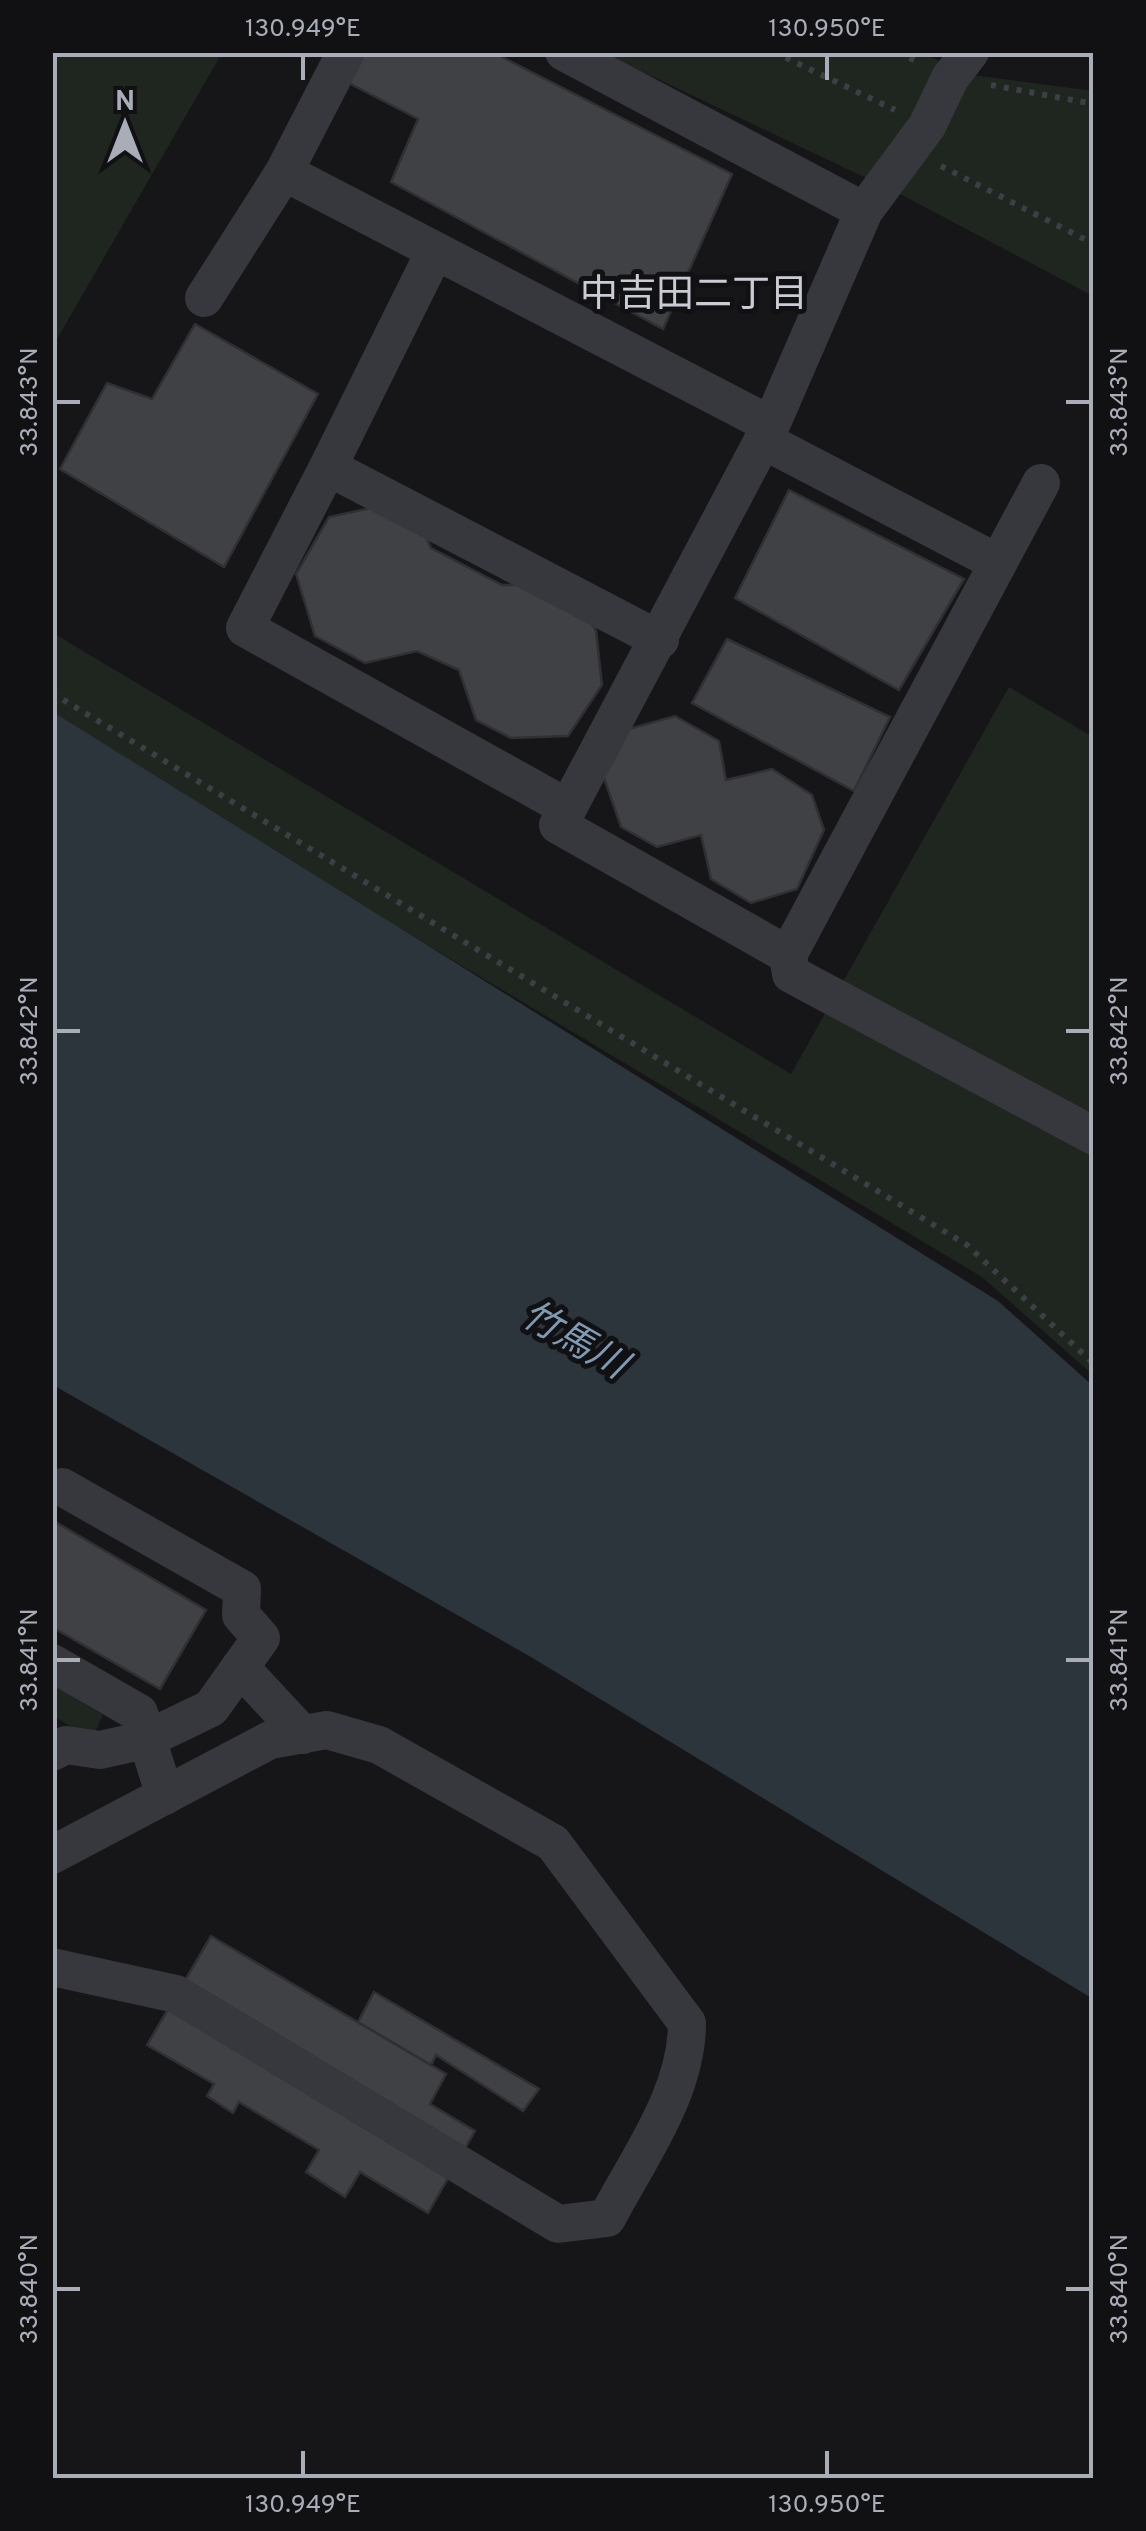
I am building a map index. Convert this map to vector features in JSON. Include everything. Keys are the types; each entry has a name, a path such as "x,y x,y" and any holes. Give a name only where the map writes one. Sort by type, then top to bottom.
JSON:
{"street":[{"path":"204,298 284,172 346,52"},
{"path":"564,52 864,211"},
{"path":"788,955 558,825 767,433 864,211 918,137 960,65"},
{"path":"284,172 436,251 998,564"},
{"path":"436,251 246,628 568,808"},
{"path":"328,466 660,640"},
{"path":"1041,483 788,955 791,974 1094,1136"},
{"path":"52,1752 66,1745 100,1750 145,1740 211,1708 261,1638 241,1615 242,1588 62,1487"},
{"path":"52,1663 139,1712 165,1796"},
{"path":"240,1667 315,1732"},
{"path":"52,1855 270,1740 315,1732 379,1744 553,1843 687,2022 687,2055 673,2094 607,2218 558,2224 176,1994 52,1966"}],"path":[{"path":"774,52 1094,244"},
{"path":"960,65 1094,104"},
{"path":"52,692 967,1245 1094,1364"}],"shaded area":[{"path":"52,53 222,53 53,346"},
{"path":"603,53 921,53 972,75 1093,91 1093,296 900,194"},
{"path":"53,633 791,1074 1009,687 1093,737 1093,1375 982,1277 53,721"},
{"path":"53,1685 103,1715 92,1739 53,1716"}],"water":[{"name":"竹馬川","path":"53,712 998,1301 1093,1386 1093,1999 531,1657 53,1385"}],"building":[{"path":"356,52 492,52 732,174 663,329 391,182 418,119 343,80"},
{"path":"195,324 318,394 224,567 60,469 107,383 152,399"},
{"path":"789,490 964,579 899,690 735,598"},
{"path":"371,508 420,524 431,548 502,585 537,585 584,609 596,631 602,685 568,736 511,738 476,720 459,670 417,651 365,663 315,636 296,574 329,517"},
{"path":"727,639 890,717 854,791 692,703"},
{"path":"675,716 719,741 726,780 772,769 812,795 824,830 797,889 751,903 711,879 701,835 657,847 621,827 603,775 629,729"},
{"path":"52,1520 206,1610 160,1689 52,1627"},
{"path":"211,1936 446,2074 430,2104 475,2131 428,2213 360,2172 345,2197 306,2172 319,2150 239,2102 233,2113 207,2096 214,2084 147,2045"},
{"path":"374,1992 539,2089 523,2111 436,2055 431,2065 358,2022"}],"district":[{"name":"中吉田二丁目","path":"694,296"}]}
